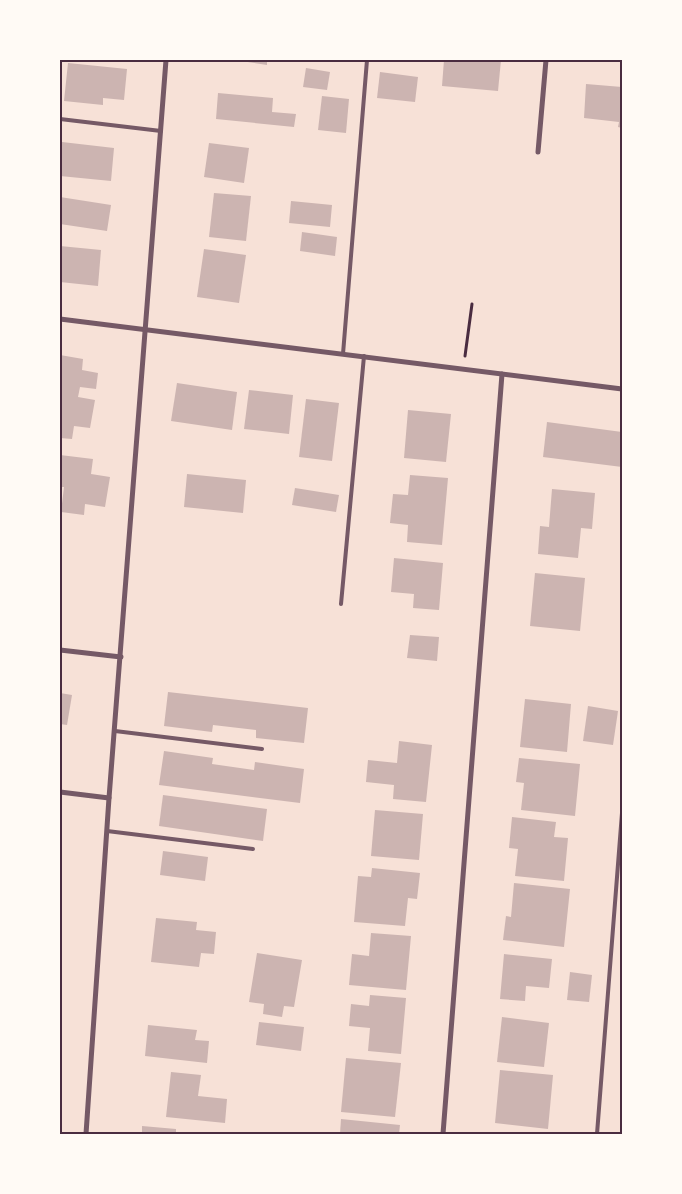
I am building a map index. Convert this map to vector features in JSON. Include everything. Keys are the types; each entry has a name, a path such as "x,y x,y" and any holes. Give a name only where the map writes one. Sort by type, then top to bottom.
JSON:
{"street":[{"path":"86,1134 109,798 166,60"},
{"path":"538,152 546,60"},
{"path":"60,319 622,389"},
{"path":"443,1134 502,374"},
{"path":"60,650 121,657"},
{"path":"60,792 109,798"}],"lane":[{"path":"343,354 367,60"},
{"path":"60,119 161,131"},
{"path":"341,604 364,356"},
{"path":"115,731 262,749"},
{"path":"597,1134 622,813"},
{"path":"107,831 253,849"}],"path":[{"path":"464,369 472,304"}],"building":[{"path":"234,60 267,60 267,65"},
{"path":"444,60 501,60 498,91 442,86"},
{"path":"68,63 127,69 124,100 103,98 103,105 64,101"},
{"path":"306,68 330,72 327,90 303,87"},
{"path":"380,72 418,77 415,102 377,98"},
{"path":"586,84 622,87 622,128 618,127 619,122 584,118"},
{"path":"218,93 273,98 272,112 296,114 294,127 216,119"},
{"path":"322,96 349,99 346,133 318,130"},
{"path":"62,142 114,148 111,181 60,176"},
{"path":"209,143 249,148 244,183 204,177"},
{"path":"214,193 251,196 246,241 209,237"},
{"path":"60,197 111,205 107,231 60,224"},
{"path":"291,201 332,205 330,227 289,223"},
{"path":"302,232 337,237 335,256 300,251"},
{"path":"60,246 101,250 98,286 60,282"},
{"path":"204,249 246,255 239,303 197,297"},
{"path":"60,355 83,359 82,370 98,373 96,389 80,387 78,397 95,400 90,428 74,426 72,439 60,438"},
{"path":"177,383 237,392 232,430 171,421"},
{"path":"249,390 293,395 289,434 244,429"},
{"path":"306,399 339,403 332,461 299,457"},
{"path":"408,410 451,414 446,462 404,458"},
{"path":"547,422 622,432 622,467 543,457"},
{"path":"60,455 93,459 91,474 110,477 105,507 85,504 84,515 61,512 64,487 60,487"},
{"path":"187,474 246,480 243,513 184,507"},
{"path":"410,475 448,478 442,545 407,542 408,525 390,523 393,494 408,495"},
{"path":"295,488 339,495 336,512 292,505"},
{"path":"552,489 595,493 592,529 581,528 578,558 538,554 540,526 549,527"},
{"path":"394,558 443,563 439,610 413,608 414,594 391,592"},
{"path":"535,573 585,578 580,631 530,626"},
{"path":"410,635 439,637 437,661 407,658"},
{"path":"168,692 308,708 304,743 256,738 256,730 213,725 212,732 164,726"},
{"path":"60,693 72,695 67,725 60,724"},
{"path":"525,699 571,704 567,752 520,747"},
{"path":"588,706 618,711 613,745 583,741"},
{"path":"399,741 432,745 426,802 393,799 394,785 366,782 368,760 397,763"},
{"path":"164,751 213,758 212,764 254,770 255,762 304,769 300,803 159,785"},
{"path":"519,758 580,764 575,816 521,810 524,783 516,782"},
{"path":"163,795 267,809 263,841 159,826"},
{"path":"375,810 423,814 419,860 371,856"},
{"path":"512,817 556,822 554,837 568,838 564,881 515,876 518,849 509,848"},
{"path":"163,851 208,857 205,881 160,875"},
{"path":"372,868 420,873 417,899 408,898 405,926 354,922 358,876 371,877"},
{"path":"514,883 570,889 564,947 503,940 506,916 511,917"},
{"path":"156,918 197,922 196,930 216,932 214,954 201,953 199,967 151,962"},
{"path":"371,933 411,936 406,990 349,985 352,954 369,956"},
{"path":"257,953 302,960 294,1007 284,1006 282,1017 263,1014 264,1004 249,1002"},
{"path":"504,954 552,959 549,988 526,986 525,1001 500,999"},
{"path":"570,972 592,975 589,1002 567,1000"},
{"path":"370,995 406,998 401,1054 368,1051 370,1028 349,1026 351,1004 369,1006"},
{"path":"502,1017 549,1023 544,1067 497,1062"},
{"path":"259,1022 304,1027 301,1051 256,1045"},
{"path":"148,1025 197,1030 195,1040 209,1041 207,1063 145,1056"},
{"path":"346,1058 401,1063 395,1117 341,1112"},
{"path":"500,1070 553,1075 548,1129 495,1123"},
{"path":"171,1072 201,1075 198,1096 227,1099 225,1123 166,1117"},
{"path":"341,1119 400,1125 399,1134 340,1134"},
{"path":"142,1126 176,1129 176,1134 142,1134"}]}
